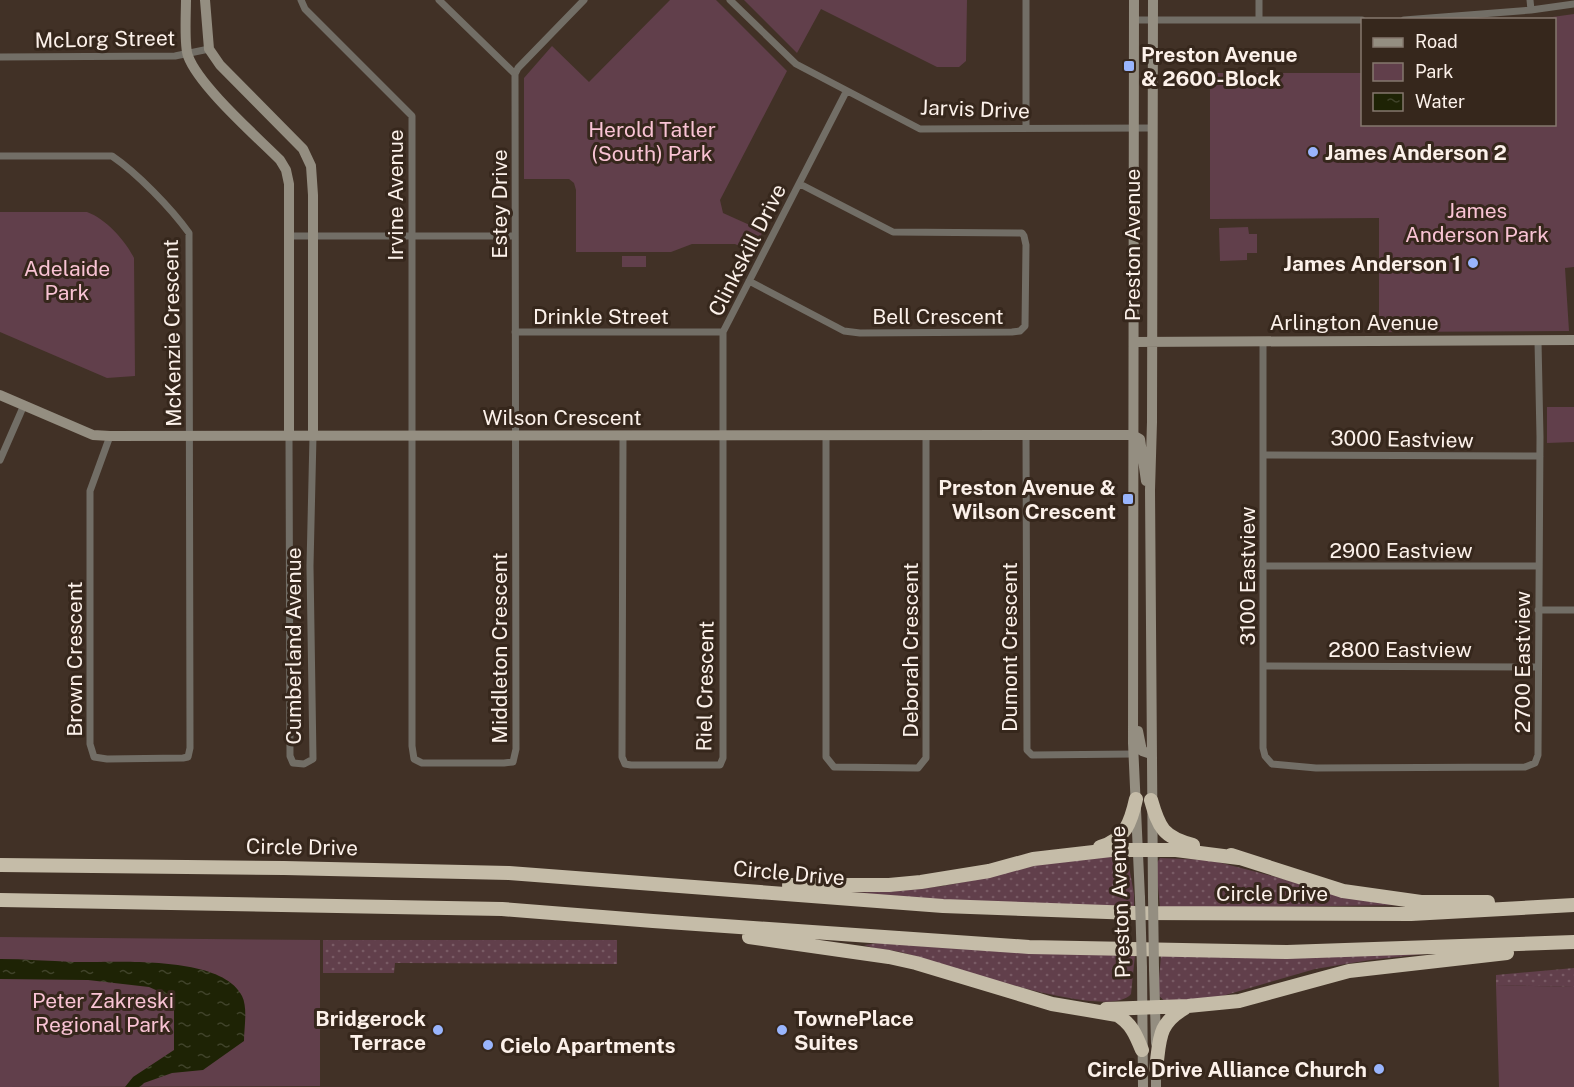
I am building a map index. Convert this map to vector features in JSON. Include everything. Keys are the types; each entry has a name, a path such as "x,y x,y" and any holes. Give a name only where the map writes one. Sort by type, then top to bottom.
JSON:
{"highway":[{"path":"579,878 815,886 888,885 989,871 1033,859 1079,852 1109,844 1123,834 1131,821 1136,799"},
{"path":"1151,800 1158,824 1166,834 1178,842 1239,858 1343,891 1421,902 1574,900"},
{"path":"1079,852 1146,850 1198,852 1239,858"},
{"name":"Circle Drive","path":"0,865 509,873 943,906 1135,913 1411,914 1574,905"},
{"path":"0,900 501,909 1029,947 1287,952 1574,943"},
{"path":"584,915 813,945 916,963 1052,1004 1117,1015 1132,1028 1142,1050"},
{"path":"1077,1009 1148,1008 1239,1001 1349,971 1557,948 1574,943"},
{"path":"1156,1069 1166,1021 1188,1006"}],"street":[{"path":"186,0 187,55"},
{"path":"205,0 209,49"},
{"name":"Irvine Avenue","path":"301,0 305,9 412,116 411,436"},
{"path":"440,0 515,74 518,68 584,0"},
{"name":"Jarvis Drive","path":"730,0 795,64 920,129 1153,128"},
{"path":"1026,0 1026,128"},
{"name":"Preston Avenue","path":"1134,0 1134,754 1136,799 1153,897 1154,969 1142,1050 1143,1087"},
{"name":"Preston Avenue","path":"1153,0 1151,800 1140,898 1142,968 1156,1069 1156,1087"},
{"path":"1259,0 1259,20"},
{"path":"1530,0 1531,10"},
{"path":"1429,18 1531,10 1574,4"},
{"path":"1134,20 1361,20"},
{"name":"McLorg Street","path":"0,57 175,57 209,49"},
{"name":"Cumberland Avenue","path":"187,55 198,74 212,90 280,160 286,170 289,184 290,756 292,763 304,764 313,759 310,655 313,436 311,166 303,148 220,65 209,49"},
{"name":"Estey Drive","path":"515,74 515,436"},
{"name":"Clinkskill Drive","path":"723,435 723,332 846,92"},
{"name":"McKenzie Crescent","path":"0,156 112,156 124,164 180,220 189,233 191,436"},
{"name":"Bell Crescent","path":"749,281 844,331 860,333 1012,332 1020,331 1025,326 1026,245 1022,233 893,232 800,184"},
{"path":"288,236 515,236"},
{"name":"Drinkle Street","path":"515,332 723,332"},
{"name":"Arlington Avenue","path":"1134,342 1574,340"},
{"name":"3100 Eastview","path":"1263,341 1263,748 1265,756 1272,764 1316,768"},
{"name":"2700 Eastview","path":"1316,768 1525,767 1535,763 1539,755 1538,341"},
{"name":"Wilson Crescent","path":"0,395 93,435 110,436 1133,435"},
{"path":"0,460 24,405"},
{"path":"1133,435 1152,422"},
{"name":"Riel Crescent","path":"623,436 622,757 625,764 631,765 720,765 723,758 723,435"},
{"name":"Dumont Crescent","path":"1026,435 1027,750 1032,755 1134,754"},
{"name":"Preston Avenue","path":"1133,435 1140,439 1145,478 1150,490"},
{"name":"Brown Crescent","path":"110,436 90,491 90,744 94,757 107,759 188,757 190,748 191,436"},
{"name":"Middleton Crescent","path":"411,436 412,746 414,759 422,763 513,762 516,749 515,436"},
{"name":"Deborah Crescent","path":"826,436 826,757 834,767 918,768 926,758 926,436"},
{"name":"3000 Eastview","path":"1263,455 1540,456"},
{"name":"2900 Eastview","path":"1263,566 1539,567"},
{"path":"1538,610 1574,610"},
{"name":"2800 Eastview","path":"1263,666 1538,667"},
{"name":"Preston Avenue","path":"1134,716 1142,751 1151,754"}],"green space":[{"name":"Herold Tatler (South) Park","path":"670,0 716,0 787,71 720,200 723,213 763,231 753,252 735,244 692,244 671,252 576,252 574,183 569,179 524,179 524,78 552,46 589,82"},
{"path":"744,0 967,0 966,61 959,67 937,67 821,9 797,53"},
{"name":"James Anderson Park","path":"1574,14 1574,267 1565,268 1569,331 1379,332 1379,218 1210,219 1210,77 1214,73 1361,73 1361,126 1556,126 1556,18 1545,18"},
{"name":"Adelaide Park","path":"0,212 87,212 108,225 126,244 134,258 135,376 107,378 0,332"},
{"path":"1248,227 1249,234 1257,234 1257,253 1247,253 1247,260 1220,261 1219,228"},
{"path":"622,256 646,256 646,267 622,267"},
{"path":"1547,407 1574,407 1574,442 1547,443"},
{"path":"1127,856 1134,894 1134,908 878,897 850,893 943,886 1064,858"},
{"path":"1160,858 1210,860 1345,895 1414,905 1160,908 1156,864"},
{"name":"Peter Zakreski Regional Park","path":"0,937 320,940 320,1086 0,1087"},
{"path":"323,940 617,940 617,964 395,963 394,973 323,973"},
{"path":"879,943 1135,955 1131,994 1116,1001 1091,1001 1059,996 1022,988 904,953 864,945"},
{"path":"1424,954 1315,969 1212,999 1166,1002 1159,996 1158,991 1161,955"},
{"path":"1574,968 1574,987 1496,985 1496,975"},
{"path":"1496,985 1574,987 1574,1087 1499,1087"}],"water":[{"path":"0,959 139,962 190,967 212,973 230,983 242,996 245,1012 244,1041 203,1070 172,1073 144,1083 140,1087 125,1087 133,1077 174,1050 174,998 149,987 88,980 0,979"}],"place":[{"name":"Preston Avenue & 2600-Block","path":"1129,66"},
{"name":"James Anderson 2","path":"1313,152"},
{"name":"James Anderson 1","path":"1473,263"},
{"name":"Preston Avenue & Wilson Crescent","path":"1128,499"},
{"name":"Bridgerock Terrace","path":"438,1030"},
{"name":"TownePlace Suites","path":"782,1030"},
{"name":"Cielo Apartments","path":"488,1045"},
{"name":"Circle Drive Alliance Church","path":"1379,1069"}]}
